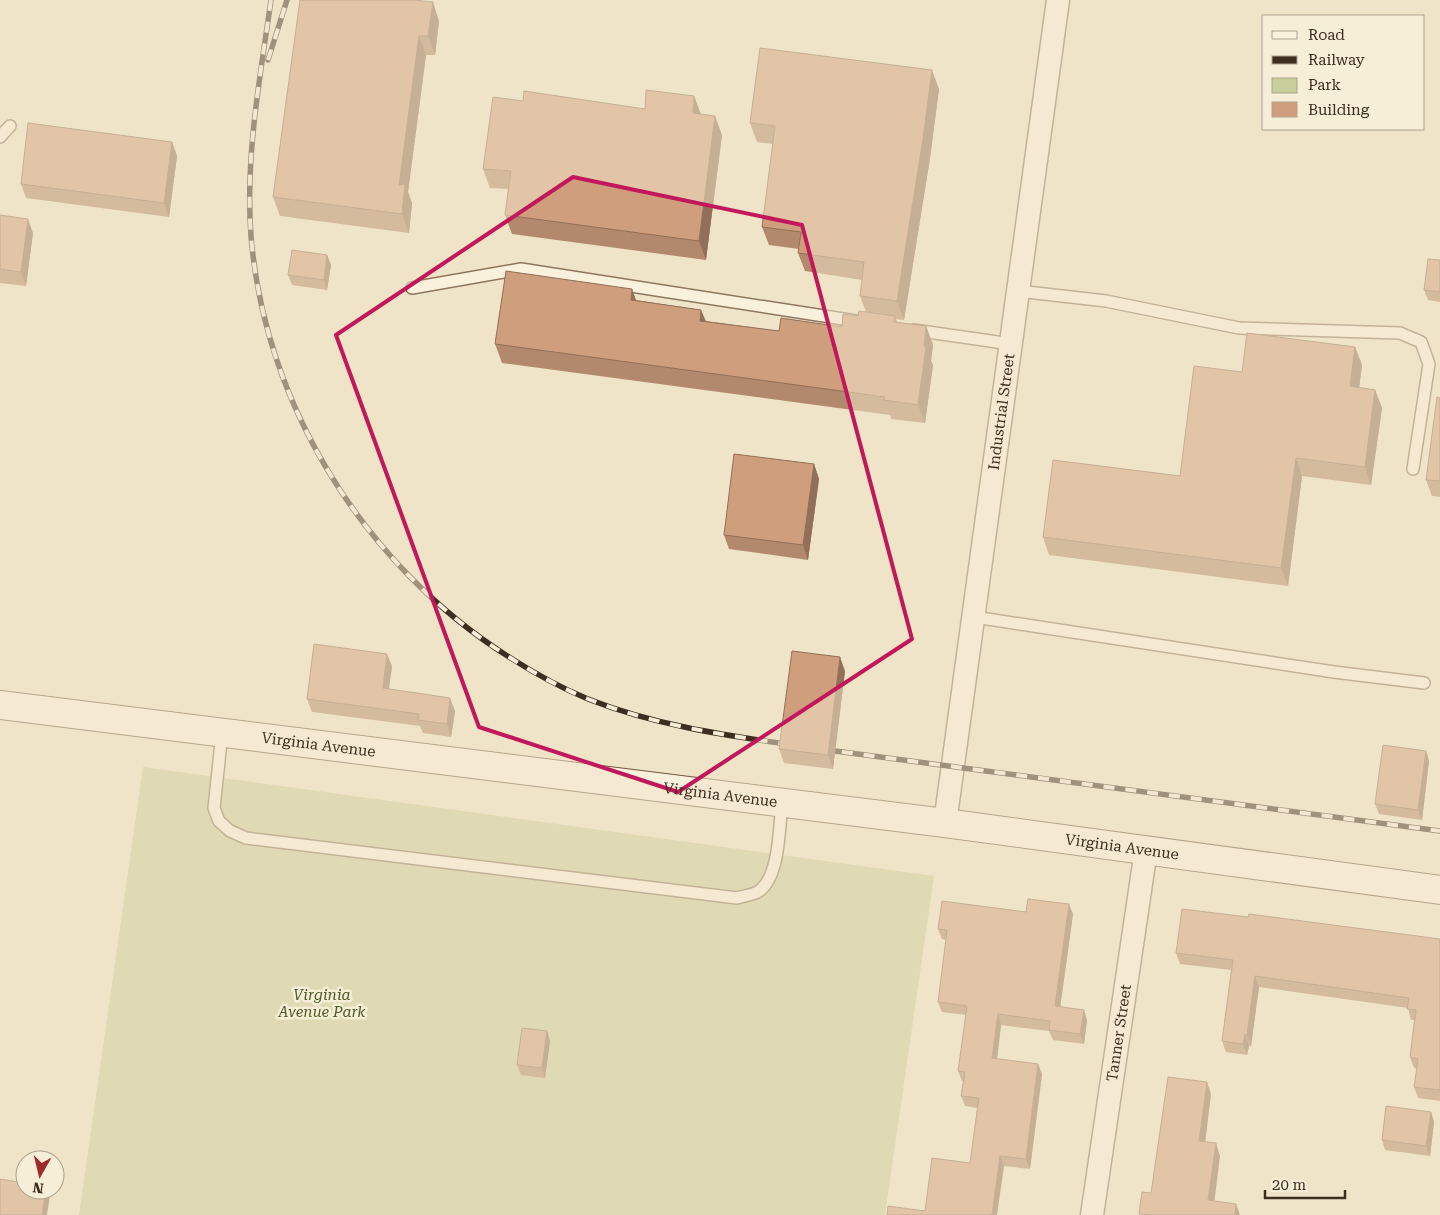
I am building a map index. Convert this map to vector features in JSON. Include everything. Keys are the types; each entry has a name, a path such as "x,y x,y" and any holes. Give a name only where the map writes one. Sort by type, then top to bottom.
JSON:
{"street":[{"name":"Industrial Street","path":"945,823 1058,0"},
{"name":"Virginia Avenue","path":"0,706 945,823 1440,890"},
{"name":"Tanner Street","path":"1092,1215 1146,850"}],"lane":[{"path":"0,137 10,126"},
{"path":"412,288 520,269 864,322"},
{"path":"1018,292 1106,301 1239,328 1400,333 1421,342 1429,364 1413,469"},
{"path":"903,328 1011,344"},
{"path":"974,618 1334,672 1424,682"},
{"path":"222,733 214,808 220,822 230,831 246,838 737,898 759,892 770,877 776,857 782,803"}],"highlighted area":[{"path":"573,177 802,225 912,639 678,792 479,727 336,335"}],"green space":[{"name":"Virginia Avenue Park","path":"143,767 934,876 885,1215 79,1215"}],"building":[{"path":"300,0 414,0 433,2 428,36 419,36 399,185 405,184 402,214 273,197"},
{"path":"760,48 932,70 897,301 860,296 864,262 798,253 801,232 762,227 775,126 750,123"},
{"path":"646,90 694,96 693,113 715,116 699,241 505,215 511,171 483,169 493,97 523,101 524,91 645,109"},
{"path":"28,123 172,142 164,203 21,184"},
{"path":"0,215 28,219 21,272 0,269"},
{"path":"292,250 327,255 324,280 288,275"},
{"path":"1428,259 1440,260 1440,292 1424,290"},
{"path":"506,271 632,289 631,300 701,310 700,321 779,331 781,318 842,327 843,314 858,316 859,311 895,316 894,322 926,326 924,346 926,347 918,405 884,400 885,397 495,344"},
{"path":"1247,333 1355,347 1350,386 1375,390 1365,467 1296,458 1281,568 1043,537 1053,460 1180,476 1194,366 1242,372"},
{"path":"1437,397 1440,398 1440,481 1426,480"},
{"path":"734,454 814,464 803,545 724,535"},
{"path":"314,644 387,654 383,688 450,698 447,724 418,720 419,714 307,699"},
{"path":"792,651 840,657 828,755 779,749"},
{"path":"1383,745 1426,751 1418,810 1375,804"},
{"path":"1028,899 1069,904 1055,1006 1084,1010 1080,1034 1049,1030 1050,1021 998,1014 992,1058 1038,1064 1026,1159 1000,1156 992,1215 887,1215 888,1206 925,1211 932,1158 970,1163 979,1098 961,1096 965,1072 958,1071 967,1006 938,1002 947,930 938,929 942,901 1026,912"},
{"path":"1182,909 1248,917 1249,914 1440,939 1440,1090 1414,1087 1418,1059 1410,1057 1416,1010 1407,1009 1409,998 1255,976 1247,1035 1245,1035 1243,1044 1222,1041 1233,960 1176,953"},
{"path":"522,1028 547,1031 542,1068 517,1065"},
{"path":"1168,1077 1207,1082 1199,1141 1216,1143 1208,1200 1236,1204 1235,1215 1139,1214 1142,1192 1151,1193"},
{"path":"1386,1106 1431,1112 1426,1146 1382,1140"},
{"path":"0,1179 15,1181 15,1200 44,1200 42,1215 0,1215"}],"railway":[{"path":"271,0 258,88 250,177 251,236 260,299 277,361 301,420 331,476 368,529 410,577 457,620 509,657 558,685 588,699 638,716 715,733 793,745"},
{"path":"268,60 287,0"},
{"path":"820,749 1440,831"}]}
